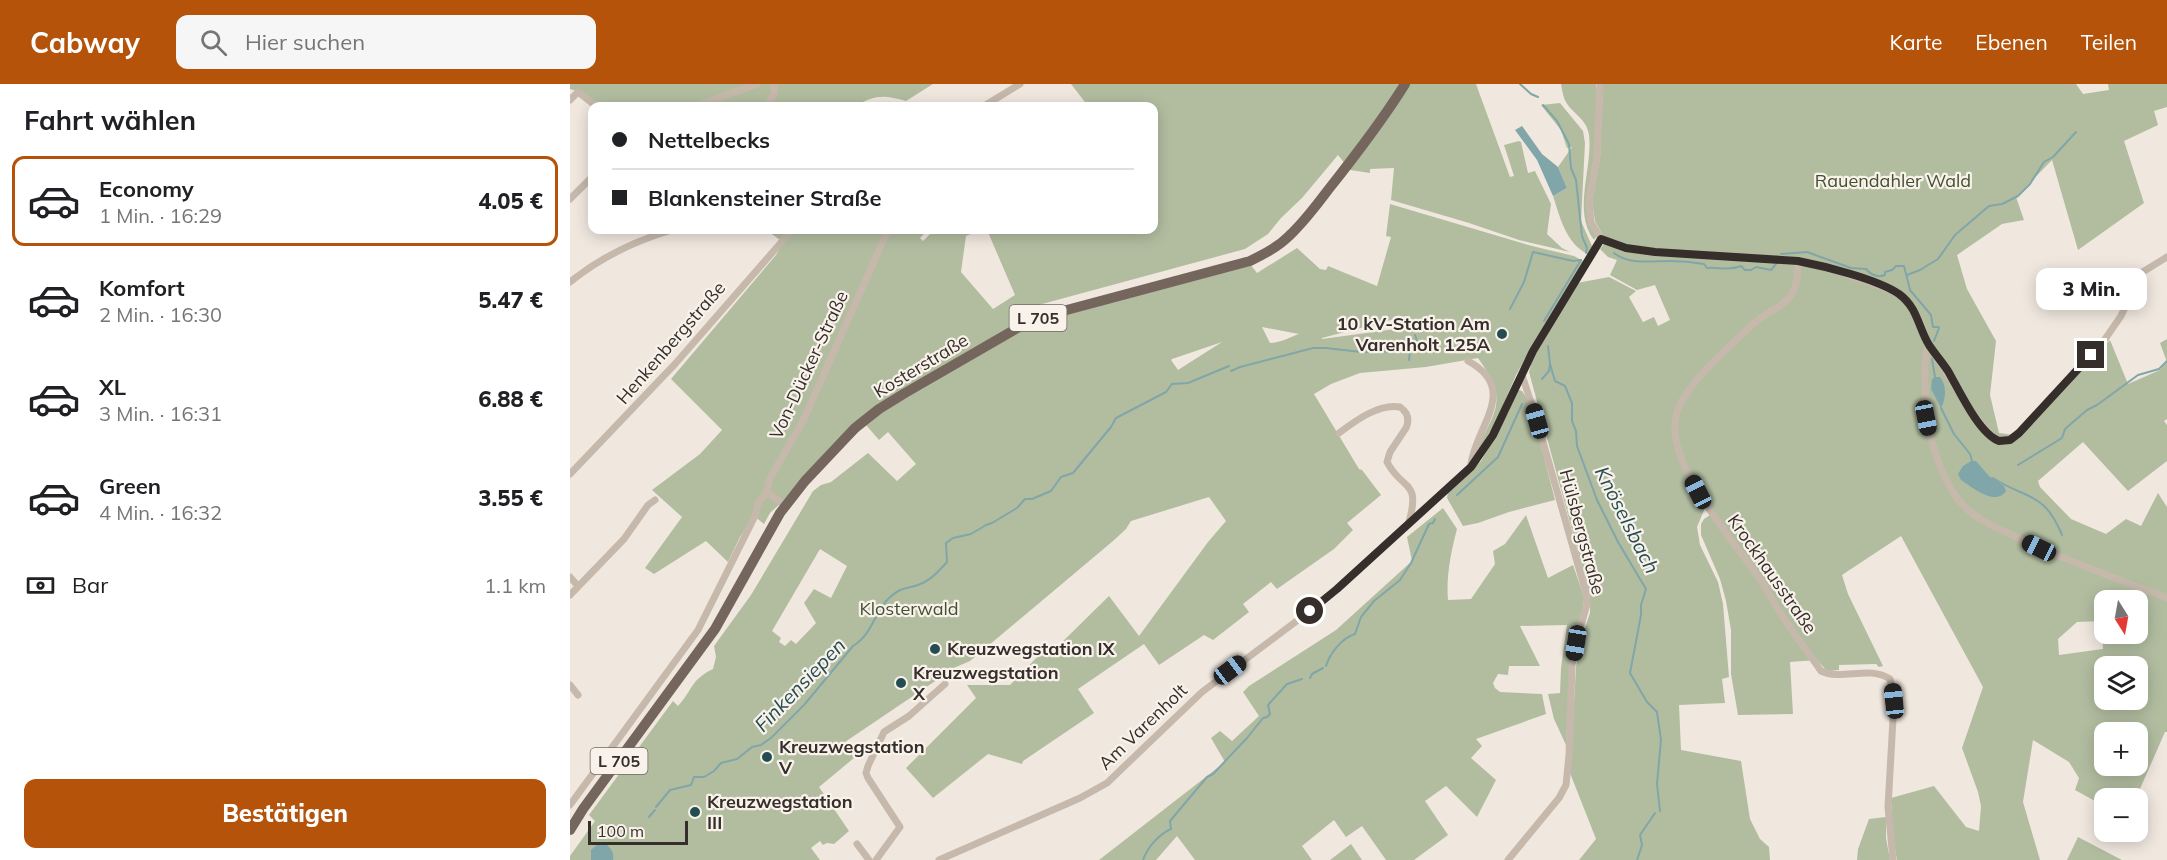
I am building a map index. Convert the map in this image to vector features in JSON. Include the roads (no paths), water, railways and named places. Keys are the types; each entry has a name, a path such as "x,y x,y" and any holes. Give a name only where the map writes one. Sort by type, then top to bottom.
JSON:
{"main road":[{"name":"Kosterstraße","path":"570,830 715,628 772,525 805,481 844,438 879,409 1024,324 1054,313 1250,261 1275,247 1289,236 1334,183 1405,84"}],"street":[{"path":"707,102 758,84"},
{"path":"769,102 775,93 773,84"},
{"path":"991,102 1020,84"},
{"path":"1600,84 1598,156 1589,201 1591,222 1601,239 1626,248 1655,252 1798,261 1820,265 1850,274 1899,295 1910,305 1919,319 1928,344 1971,411 1989,434 1999,441 2010,440 2101,345 2121,316 2141,273 2167,257"},
{"path":"570,100 578,92 591,102"},
{"path":"570,199 588,181"},
{"path":"570,282 621,248 661,234"},
{"name":"Henkenbergstraße","path":"570,474 675,364 789,234"},
{"name":"Von-Dücker-Straße","path":"767,492 769,480 807,413 886,234"},
{"name":"Am Varenholt","path":"939,860 1080,798 1107,783 1202,692 1322,602 1471,467 1493,435 1533,351 1601,239"},
{"name":"Krockhausstraße","path":"1798,261 1798,279 1793,294 1786,302 1748,329 1694,384 1681,402 1674,432 1682,460 1698,492 1756,573 1821,671 1879,673 1890,679 1894,701 1888,807 1893,860"},
{"path":"1928,344 1925,371 1926,418 1929,433 1950,486 1965,507 1980,519 2058,557 2167,598"},
{"path":"1468,361 1487,376 1493,391 1493,406 1473,455 1471,467"},
{"name":"Hülsbergstraße","path":"1508,860 1559,798 1566,786 1572,666 1587,604 1586,593 1522,375"},
{"path":"1339,433 1359,419 1390,406 1400,406 1403,409 1408,423 1387,457 1387,462 1390,469 1409,486 1412,493 1414,504 1409,522"},
{"path":"570,806 698,630 755,516 758,503 767,492 786,506"},
{"path":"570,594 624,538 648,505 655,500"},
{"path":"570,577 578,586"},
{"path":"876,860 900,827 868,778 866,773 868,766 884,732 909,716 945,684"},
{"path":"570,685 578,695"},
{"path":"857,844 869,860"}],"water":[{"path":"1522,126 1542,154 1558,167 1567,188 1553,196 1537,160 1515,130"},
{"path":"1940,377 1945,388 1941,408 1931,389 1932,379"},
{"path":"1976,461 1989,476 2004,486 2006,491 1996,497 1990,496 1977,491 1961,480 1958,474 1963,466"},
{"path":"599,843 605,843 610,848 613,860 591,860 591,850"}],"waterway":[{"name":"Knöselsbach","path":"1520,84 1538,97"},
{"name":"Knöselsbach","path":"1543,105 1557,121 1569,144 1586,253"},
{"path":"1907,275 1938,259 1955,235 1989,206 2002,204 2018,196 2030,184 2044,162 2053,157 2076,132"},
{"name":"Finkensiepen","path":"1510,309 1524,282 1533,252 1573,261 1581,260"},
{"path":"1781,254 1807,252 1851,268 1866,269 1877,276 1885,275 1885,272 1896,266 1904,266 1910,290 1931,315 1933,327 1939,328 1934,341"},
{"path":"1614,253 1633,261 1687,262 1704,264 1707,268 1728,269 1741,266 1745,270 1756,267 1771,270 1776,264"},
{"name":"Knöselsbach","path":"1544,321 1581,260"},
{"name":"Finkensiepen","path":"1231,371 1313,348 1361,352 1414,351 1418,344 1415,335"},
{"name":"Knöselsbach","path":"1548,346 1555,381 1565,386 1572,403 1572,421 1576,431 1577,446 1597,500 1618,542 1646,589 1641,605 1630,673 1647,702 1657,712 1661,740 1657,784 1660,811"},
{"path":"1409,360 1410,352"},
{"path":"1932,359 1935,377"},
{"path":"2018,465 2062,438 2065,429 2087,410 2138,375 2159,369 2167,361"},
{"path":"1542,379 1549,371 1550,364"},
{"name":"Finkensiepen","path":"656,807 670,790 691,785 694,777 704,777 721,763 737,759 752,747 761,745 771,738 804,705 853,646 860,641 889,598 900,590 926,581 947,562 946,543 992,523 1017,508 1025,499 1032,499 1051,491 1061,477 1073,473 1116,418 1166,392 1172,384 1188,383 1229,366"},
{"path":"1457,495 1498,457 1522,404"},
{"path":"1941,408 1954,434 1970,454 1972,461"},
{"path":"1993,478 2041,503 2055,521 2062,535"},
{"path":"1326,666 1337,647 1355,634 1361,617 1374,601 1400,580 1411,563 1429,524 1435,519"},
{"path":"1310,678 1312,674 1323,668"},
{"path":"1143,860 1154,842 1171,829 1170,821 1207,777 1213,774 1263,718 1270,714 1268,705 1287,684 1302,679"},
{"name":"Finkensiepen","path":"649,817 655,810"},
{"name":"Knöselsbach","path":"1637,860 1642,845 1640,835 1655,813"}],"place":[{"name":"10 kV-Station Am Varenholt 125A","path":"1502,334"},
{"name":"Kreuzwegstation IX","path":"935,649"},
{"name":"Kreuzwegstation X","path":"901,683"},
{"name":"Kreuzwegstation V","path":"767,757"},
{"name":"Kreuzwegstation III","path":"695,812"}],"park label":[{"name":"Rauendahler Wald","path":"1893,181"},
{"name":"Klosterwald","path":"909,609"}]}
